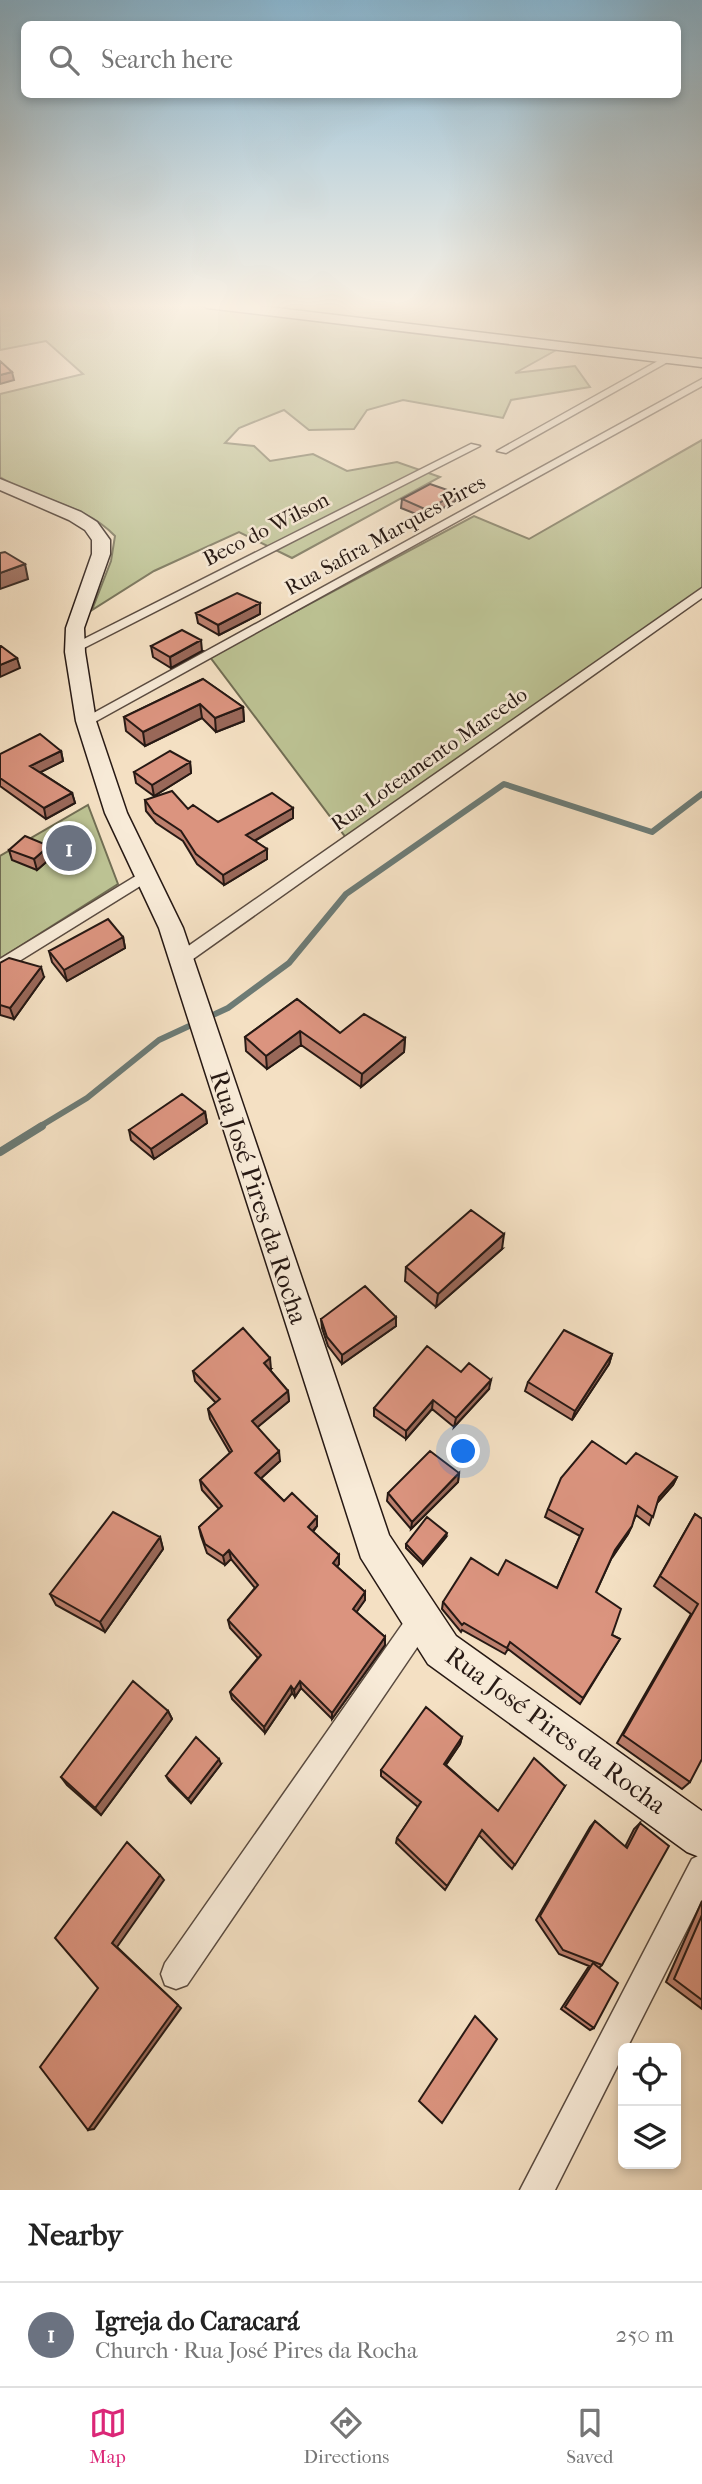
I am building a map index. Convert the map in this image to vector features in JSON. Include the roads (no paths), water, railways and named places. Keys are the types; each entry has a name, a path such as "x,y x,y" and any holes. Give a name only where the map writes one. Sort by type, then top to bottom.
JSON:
{"street":[{"path":"502,451 583,406"},
{"name":"Rua Safira Marques Pires","path":"86,721 658,406"},
{"name":"Beco do Wilson","path":"75,647 474,446"},
{"name":"Rua José Pires da Rocha","path":"0,484 75,516 91,526 101,540 101,554 75,628 75,647 86,721 116,813 171,928 373,1545 442,1650 702,1837"},
{"name":"Rua Loteamento Marcedo","path":"180,960 702,592"},
{"path":"0,967 144,876"},
{"path":"176,1974 422,1618"},
{"path":"537,2190 702,1869"}],"waterway":[{"path":"39,1127 87,1098 159,1040 228,1008 289,963 346,894 504,784 652,832 702,794"},
{"path":"0,1152 42,1126"}],"place":[{"name":"Igreja do Caracará","path":"69,848"}]}
